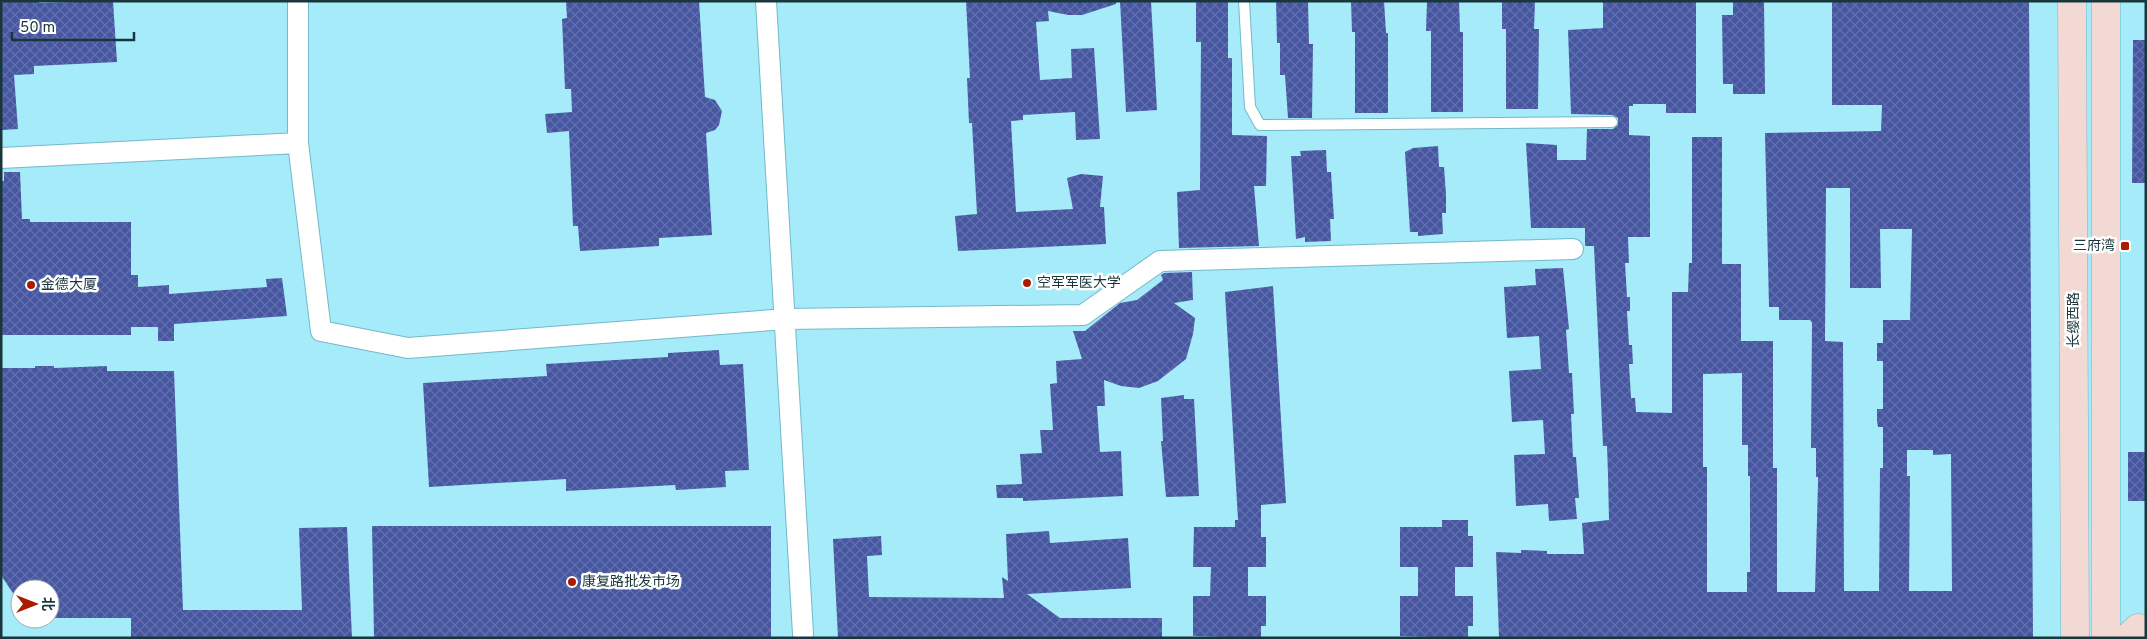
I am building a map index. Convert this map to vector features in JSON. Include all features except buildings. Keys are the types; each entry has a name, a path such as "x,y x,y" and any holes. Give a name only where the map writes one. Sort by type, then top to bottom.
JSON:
{"main road":[{"name":"长缨西路","path":"2072,1 2075,638"},
{"path":"2106,1 2106,638"},
{"path":"2127,638 2138,628 2146,628"}],"street":[{"path":"298,1 298,143 321,331 408,348 786,319 1083,315 1160,261 1573,249"},
{"path":"766,1 803,634"},
{"path":"1,158 298,143"}],"lane":[{"path":"1244,1 1250,107 1260,125 1612,122"}],"place":[{"name":"三府湾","path":"2125,246"},
{"name":"空军军医大学","path":"1027,283"},
{"name":"金德大厦","path":"31,285"},
{"name":"康复路批发市场","path":"572,582"}]}
